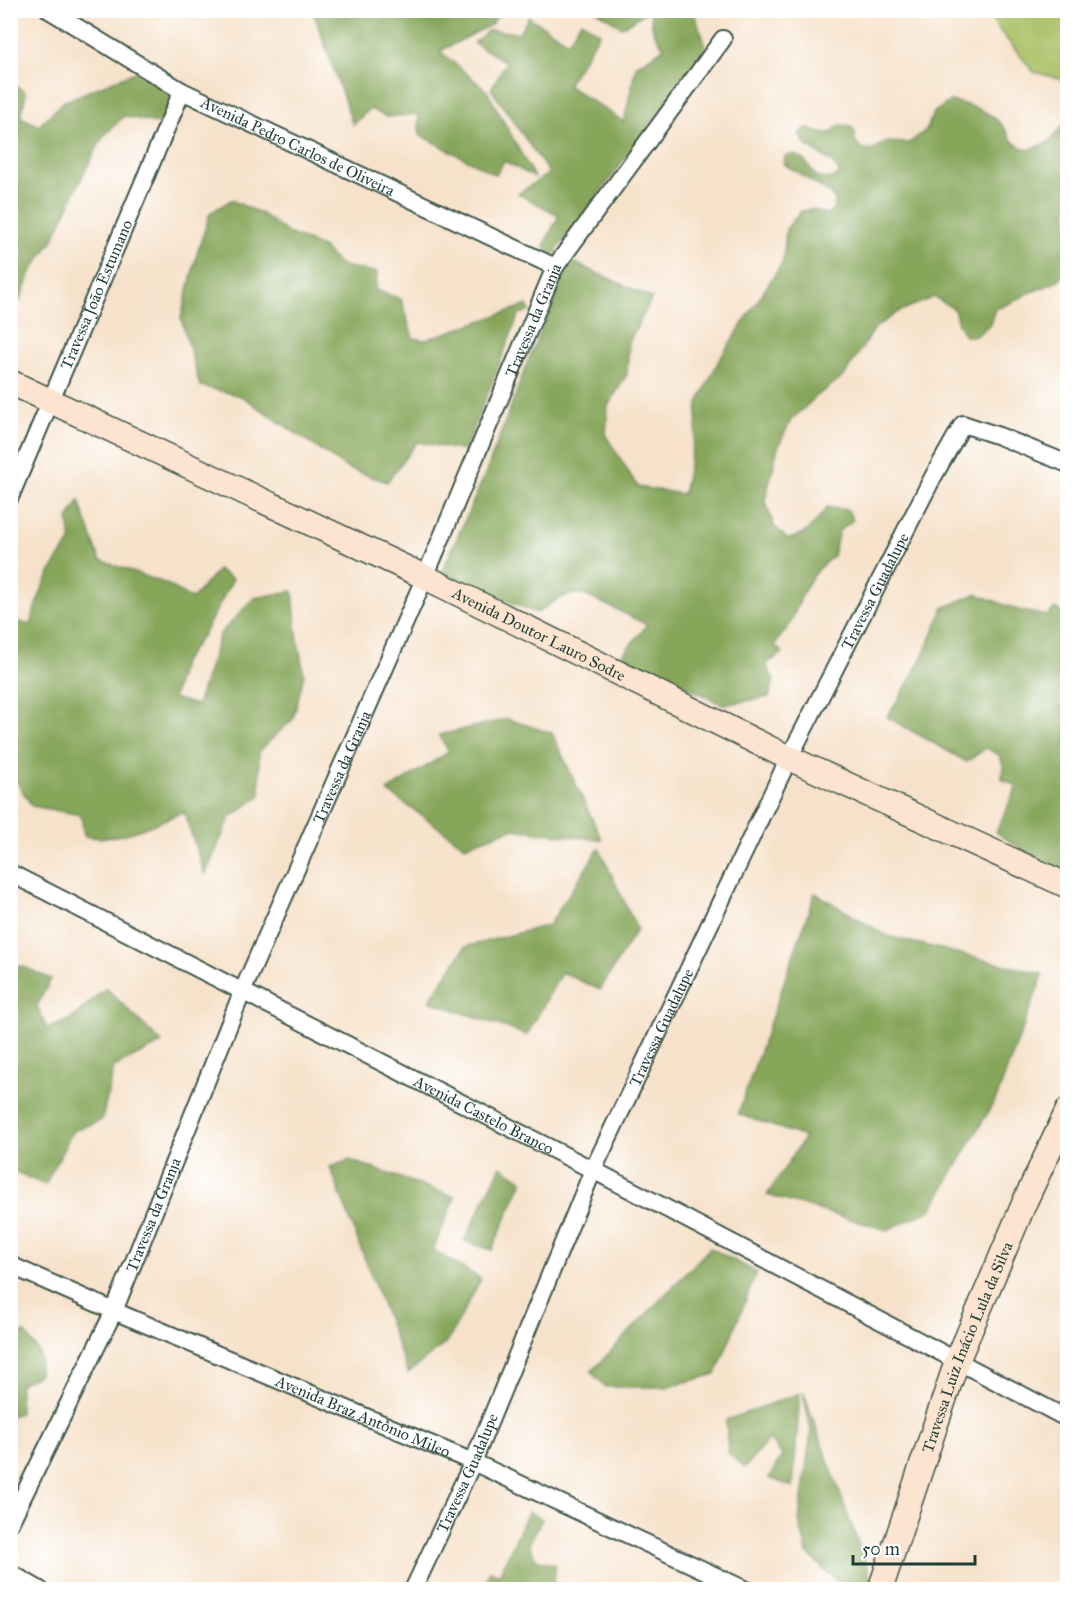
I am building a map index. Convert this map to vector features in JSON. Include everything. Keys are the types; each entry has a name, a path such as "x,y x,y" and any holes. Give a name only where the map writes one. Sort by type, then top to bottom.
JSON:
{"street":[{"name":"Avenida Pedro Carlos de Oliveira","path":"49,10 182,91 555,267"},
{"name":"Travessa da Granja","path":"10,1523 114,1311 243,990 425,577 555,267 723,39"},
{"name":"Travessa João Estumano","path":"10,497 182,91"},
{"name":"Avenida Doutor Lauro Sodre","path":"10,382 425,577 789,758 1068,886"},
{"name":"Travessa Guadalupe","path":"413,1590 473,1462 593,1170 789,758 933,477 963,424 1068,464"},
{"name":"Avenida Castelo Branco","path":"10,873 593,1170 1068,1419"},
{"name":"Travessa Luiz Inácio Lula da Silva","path":"880,1590 957,1361 1026,1199 1068,1110"},
{"name":"Avenida Braz Antônio Mileo","path":"10,1265 473,1462 746,1590"},
{"path":"10,1573 40,1590"}],"green space":[{"path":"313,11 501,11 491,25 440,51 487,91 534,177 504,161 496,175 420,135 418,114 387,117 370,109 353,125"},
{"path":"597,11 648,11 622,27"},
{"path":"650,11 693,11 707,48 552,257 544,245 559,215 518,194 549,173 491,89 506,62 474,43 489,30 519,33 529,17 568,42 581,21 600,33 567,85 624,122 636,66 664,48 653,31"},
{"path":"987,11 1067,11 1067,88 1060,79 1034,72 999,30"},
{"path":"142,69 166,84 170,103 167,125 124,116 103,137 54,238 31,272 19,302 10,299 10,81 26,93 21,117 39,126 63,102"},
{"path":"950,101 985,112 1002,125 1013,142 1028,150 1049,142 1067,121 1068,268 1056,281 995,309 990,324 976,336 965,336 958,324 954,309 934,297 898,312 875,328 844,376 818,395 791,420 778,447 765,501 774,526 787,539 800,535 810,528 827,507 848,510 853,520 839,531 833,556 817,570 805,589 789,626 774,645 783,653 766,664 774,680 769,697 723,705 622,655 647,625 583,595 573,594 562,597 537,613 441,574 487,470 527,363 571,261 652,298 629,342 627,374 608,406 606,436 638,487 683,494 696,431 698,403 719,360 783,262 786,229 801,211 812,209 826,214 832,211 836,201 827,191 784,164 785,156 794,155 806,162 817,176 829,178 840,175 832,162 808,147 799,134 807,128 818,133 831,133 840,125 851,126 855,132 855,142 861,148 871,151 885,142 909,143 927,129 933,113"},
{"path":"231,200 262,214 288,233 322,247 340,265 377,272 376,290 401,299 413,338 425,340 527,305 530,311 519,314 465,451 417,442 387,482 347,468 241,396 200,386 181,318 210,213"},
{"path":"79,501 100,560 167,584 192,599 218,570 233,579 204,633 183,662 173,698 197,705 220,634 254,598 293,591 304,675 293,719 259,751 260,796 230,818 205,875 184,812 135,832 110,837 84,836 81,815 32,806 18,784 11,778 10,654 15,646 11,644 11,619 30,625 46,581 71,541 68,519"},
{"path":"976,594 1018,610 1047,616 1055,608 1067,615 1067,876 1041,863 996,832 1017,786 1002,779 1003,765 999,755 986,748 967,762 887,717 932,637 943,608"},
{"path":"507,719 552,733 602,840 512,829 465,846 387,791 449,752 439,735"},
{"path":"599,848 637,929 600,990 562,972 527,1035 429,1001 465,947 549,925"},
{"path":"815,893 887,936 1043,974 997,1097 931,1210 887,1230 767,1195 805,1137 738,1114"},
{"path":"22,966 51,979 37,1006 47,1029 71,1019 106,988 162,1043 114,1067 102,1120 73,1131 45,1185 11,1170 11,967"},
{"path":"349,1160 455,1197 433,1250 481,1279 448,1341 408,1373 330,1167"},
{"path":"501,1166 523,1181 492,1250 464,1241"},
{"path":"710,1248 757,1272 716,1374 667,1387 606,1387 591,1372"},
{"path":"25,1332 40,1354 39,1374 20,1384 20,1413 11,1416 11,1339"},
{"path":"803,1391 874,1587 851,1589 837,1582 807,1553 799,1520 811,1431"},
{"path":"800,1393 793,1487 769,1478 782,1455 769,1439 745,1468 728,1453 726,1420"},
{"path":"528,1512 542,1519 529,1544 536,1559 555,1565 554,1589 485,1589 490,1571 499,1575"}]}
